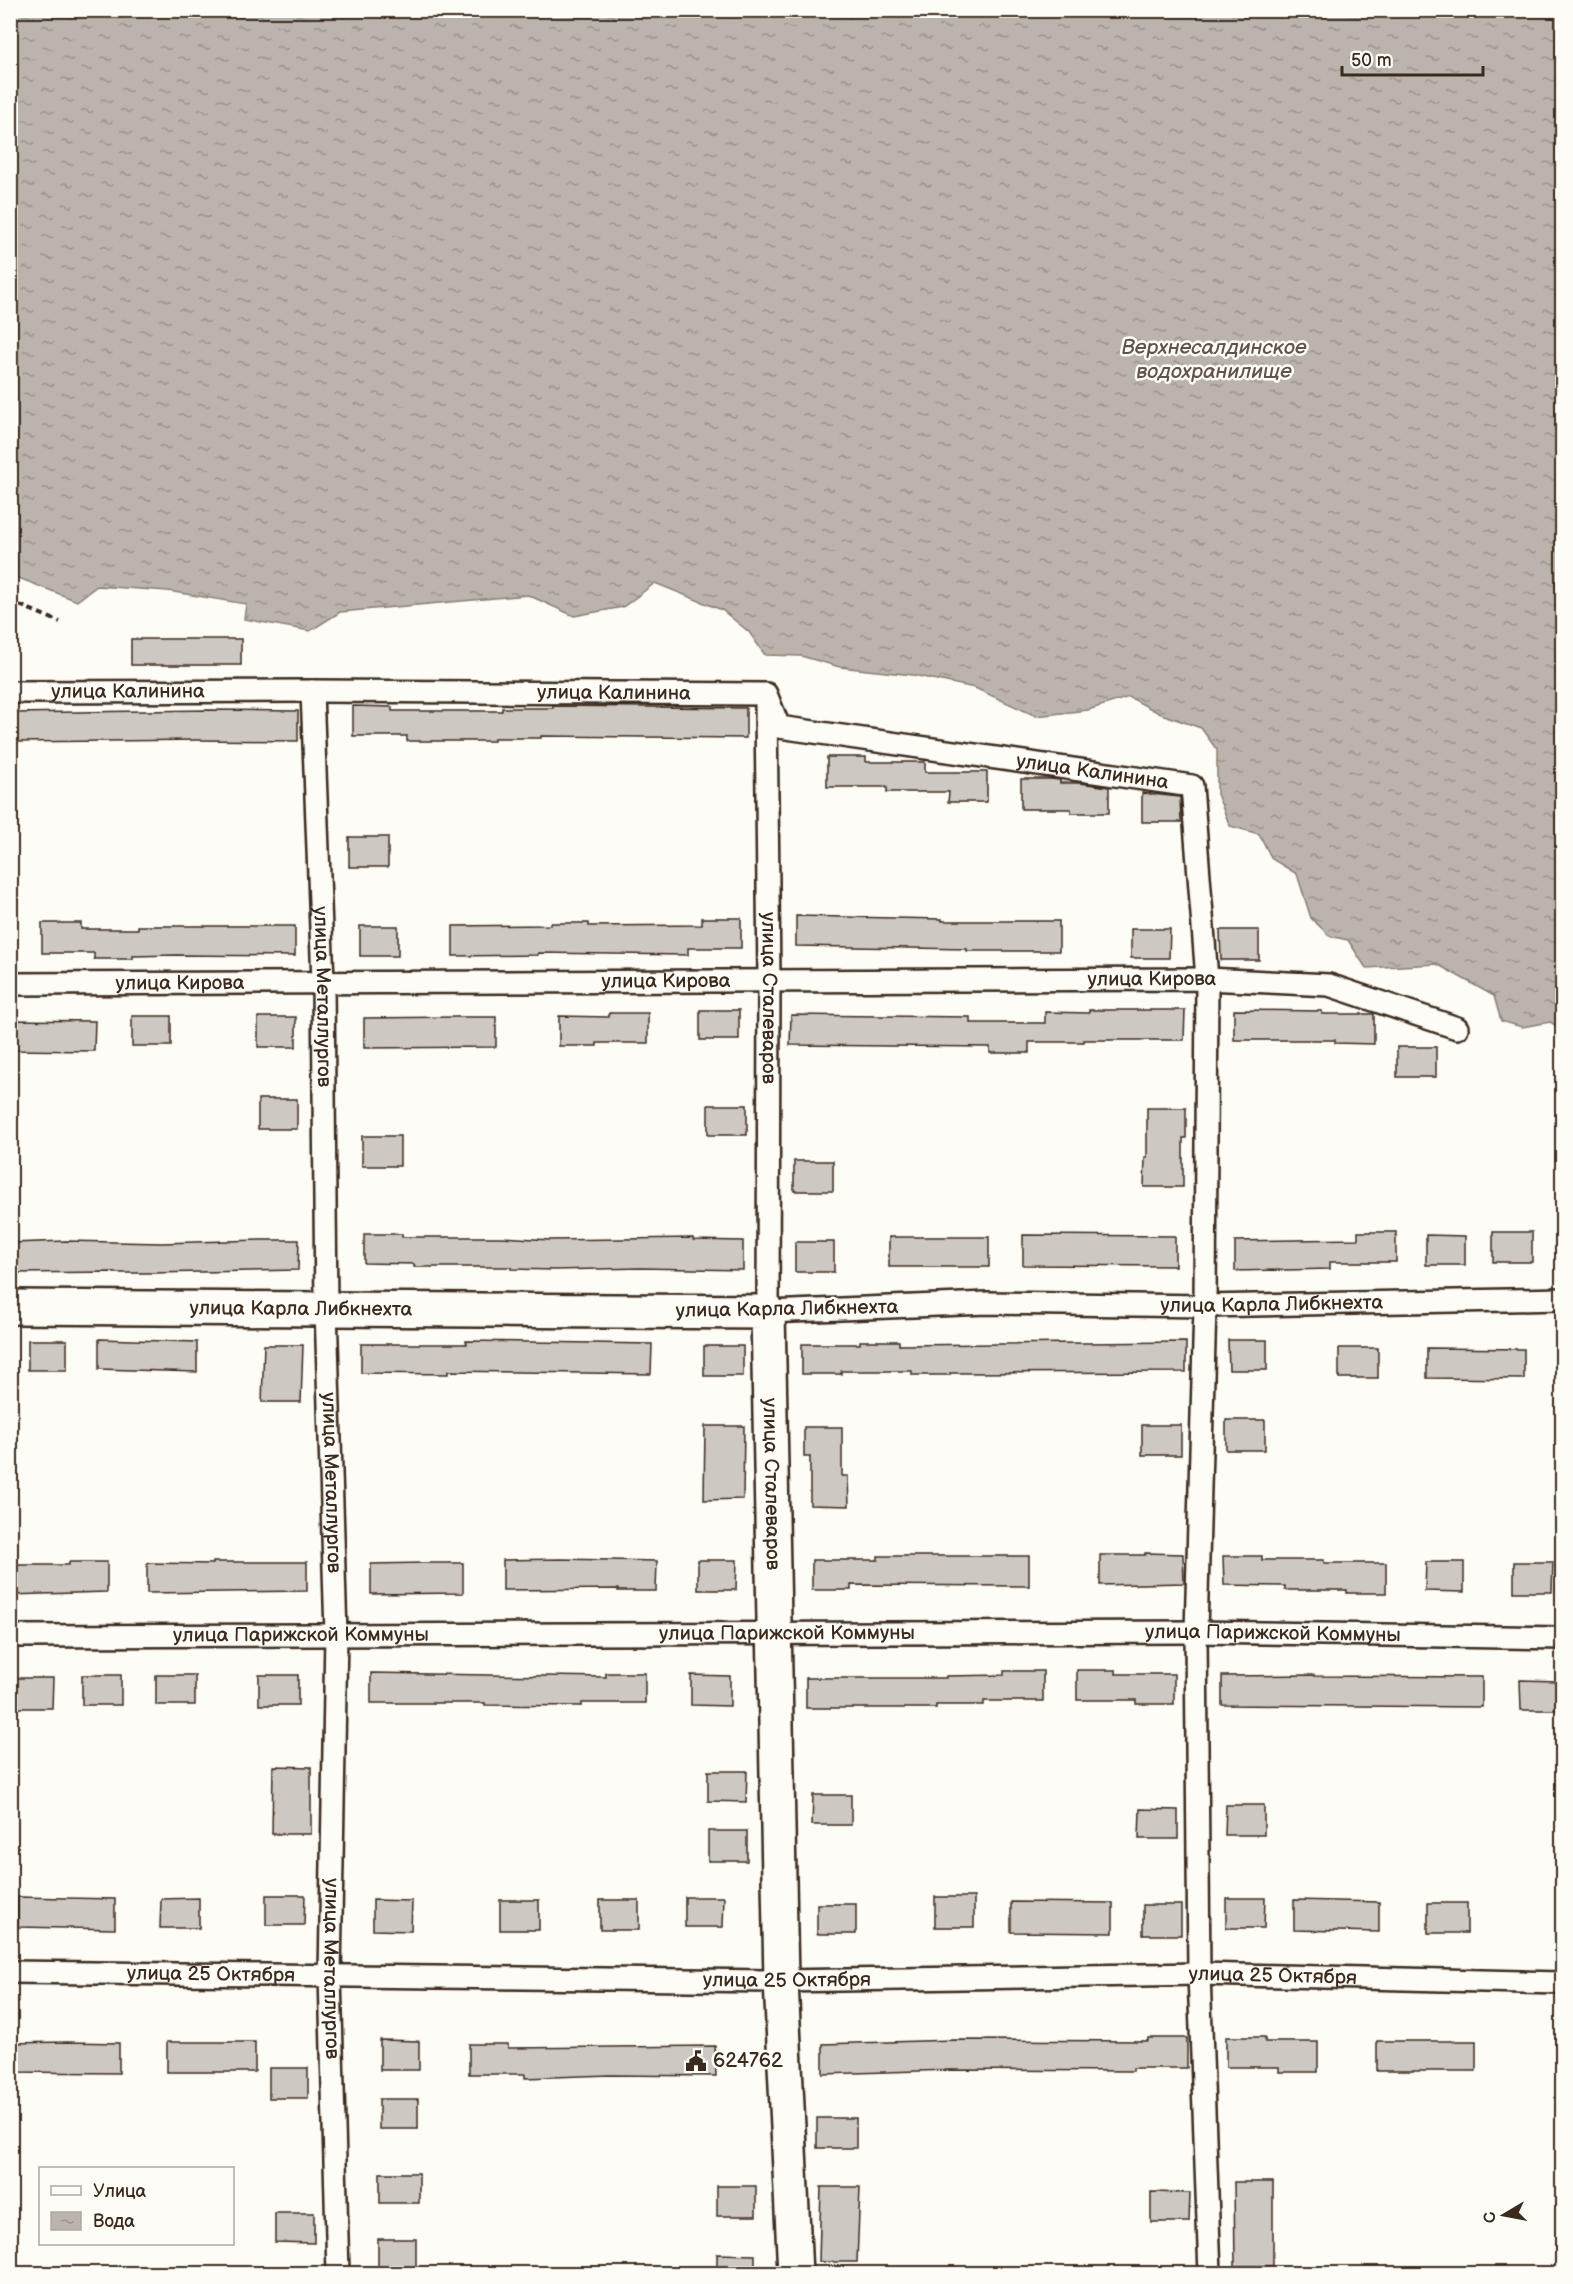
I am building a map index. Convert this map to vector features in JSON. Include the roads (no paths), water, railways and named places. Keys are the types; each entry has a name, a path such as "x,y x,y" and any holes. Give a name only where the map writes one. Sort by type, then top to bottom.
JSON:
{"main road":[{"name":"улица Карла Либкнехта","path":"10,1307 768,1312"},
{"name":"улица Сталеваров","path":"768,1312 781,1982 795,2274"}],"street":[{"name":"улица Металлургов","path":"312,691 322,982 326,1309 336,1634 330,1975 338,2274"},
{"name":"улица Калинина","path":"10,692 766,694 779,727 1192,786 1207,979"},
{"name":"улица Сталеваров","path":"766,694 770,979 768,1312"},
{"name":"улица Кирова","path":"10,984 770,979 1207,979 1329,985 1456,1028"},
{"path":"1207,979 1205,1306 1196,1632 1199,1974 1210,2274"},
{"name":"улица Карла Либкнехта","path":"768,1312 987,1303 1205,1306 1563,1299"},
{"name":"улица Парижской Коммуны","path":"10,1636 1196,1632 1563,1638"},
{"name":"улица 25 Октября","path":"10,1972 781,1982 1199,1974 1563,1983"}],"water":[{"name":"Верхнесалдинское водохранилище","path":"10,11 1562,11 1562,1029 1550,1022 1522,1027 1501,1021 1494,996 1437,964 1366,968 1348,940 1330,936 1311,918 1297,874 1272,859 1259,834 1230,826 1217,794 1217,750 1201,728 1161,714 1129,697 1088,710 1036,716 975,688 913,675 840,667 801,656 765,655 749,632 722,610 655,583 623,607 574,616 528,595 340,612 310,631 244,619 246,604 168,591 97,586 77,601 11,575"}],"place":[{"name":"624762","path":"696,2061"}]}
